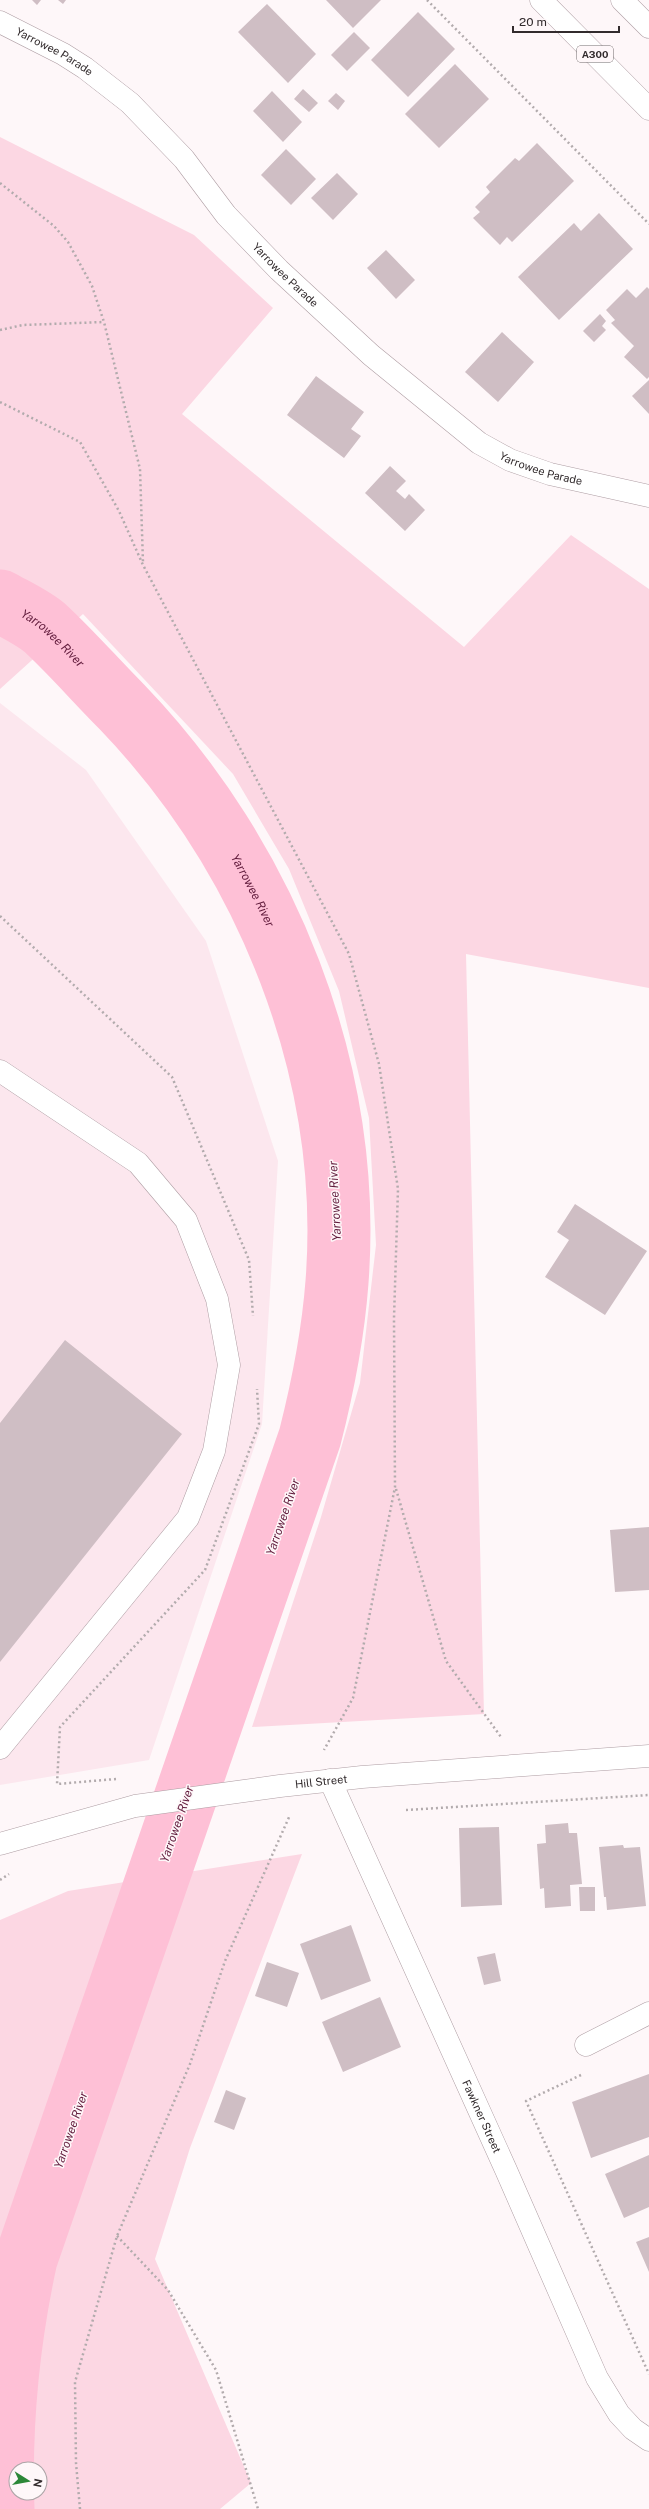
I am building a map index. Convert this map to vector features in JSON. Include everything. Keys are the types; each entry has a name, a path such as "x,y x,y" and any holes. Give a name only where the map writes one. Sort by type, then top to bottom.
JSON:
{"main road":[{"name":"A300","path":"541,0 649,109"},
{"path":"622,0 649,27"},
{"name":"Yarrowee Parade","path":"0,22 69,58 130,103 184,159 226,215 279,270 371,355 466,433 494,452 510,460 550,474 649,496"},
{"name":"Yarrowee Parade","path":"600,485 649,484"},
{"path":"0,1071 138,1163 186,1220 217,1299 229,1365 214,1451 188,1518 0,1748"},
{"name":"Hill Street","path":"0,1844 134,1806 330,1780 649,1756"},
{"name":"Fawkner Street","path":"330,1780 385,1899 597,2378 619,2414 633,2429 649,2440"},
{"path":"586,2045 649,2013"}],"path":[{"path":"427,0 649,224"},
{"path":"0,183 42,216 68,242 92,286 104,322 140,469 143,564"},
{"path":"0,330 23,325 104,322"},
{"path":"0,402 80,442 119,511 143,564 349,954 379,1064 398,1188 394,1318 396,1434 395,1487 353,1698 322,1754"},
{"path":"0,916 172,1077 249,1260 253,1322"},
{"path":"117,1778 57,1784 60,1726 205,1570 259,1424 257,1385"},
{"path":"395,1487 446,1661 521,1765"},
{"path":"406,1810 649,1795"},
{"path":"80,2509 76,2463 75,2382 117,2236 190,2064 225,1961 282,1830"},
{"path":"526,2101 649,2374"},
{"path":"117,2236 168,2290 216,2370 258,2509"}],"shaded area":[{"path":"0,137 194,235 273,308 182,414 464,647 571,535 649,589 649,988 466,954 484,1714 252,1727 321,1517 360,1383 376,1245 369,1118 339,991 289,869 233,774 83,614 0,689"},
{"path":"0,703 86,770 206,941 278,1161 262,1424 149,1760 0,1785"},
{"path":"302,1854 190,2148 155,2259 251,2483 220,2509 0,2509 0,1920 68,1891"}],"building":[{"path":"32,0 41,0 37,5"},
{"path":"58,0 66,0 63,4"},
{"path":"326,0 381,0 353,28"},
{"path":"267,4 316,54 288,83 238,32"},
{"path":"418,12 455,49 408,97 371,60"},
{"path":"354,32 370,48 347,71 331,55"},
{"path":"455,64 489,99 439,148 405,114"},
{"path":"303,89 318,103 309,112 294,99"},
{"path":"272,91 302,122 283,142 253,111"},
{"path":"336,93 345,101 338,110 328,101"},
{"path":"537,143 574,181 512,242 507,237 500,245 473,218 480,212 475,207 490,192 486,187 515,158 519,161"},
{"path":"286,149 316,179 291,205 261,175"},
{"path":"337,173 358,194 333,220 311,198"},
{"path":"599,213 633,249 559,320 518,277 574,223 581,231"},
{"path":"386,250 415,280 396,299 367,268"},
{"path":"647,287 649,289 649,377 647,379 624,357 634,346 611,323 615,320 606,310 627,289 636,298"},
{"path":"600,314 606,321 602,326 606,330 594,342 583,331"},
{"path":"502,332 534,362 498,402 465,372"},
{"path":"316,376 364,412 351,429 361,436 344,458 287,415"},
{"path":"649,380 649,414 632,396"},
{"path":"390,466 406,481 396,491 405,499 409,494 425,510 405,531 365,493"},
{"path":"575,1204 647,1251 605,1315 545,1277 569,1240 557,1232"},
{"path":"65,1340 182,1434 0,1662 0,1423"},
{"path":"649,1527 649,1590 615,1592 610,1530"},
{"path":"568,1823 569,1833 577,1833 582,1884 570,1885 571,1906 545,1908 544,1888 540,1889 537,1844 546,1843 545,1825"},
{"path":"499,1827 502,1905 461,1907 459,1828"},
{"path":"623,1845 624,1848 640,1847 646,1906 607,1910 606,1897 604,1897 599,1847"},
{"path":"579,1887 595,1887 595,1911 580,1911"},
{"path":"351,1925 371,1981 321,2000 300,1944"},
{"path":"495,1953 501,1981 484,1985 477,1957"},
{"path":"267,1962 299,1973 287,2007 255,1996"},
{"path":"380,1997 401,2047 343,2072 322,2022"},
{"path":"649,2074 649,2137 591,2158 572,2102"},
{"path":"226,2090 246,2098 234,2130 214,2122"},
{"path":"649,2155 649,2207 624,2218 605,2174"},
{"path":"649,2237 649,2272 636,2242"}],"waterway":[{"name":"Yarrowee River","path":"0,601 23,613 45,628 122,707 174,766 219,831 258,900 290,972 314,1047 331,1124 338,1203 337,1282 333,1321 323,1380 310,1437 26,2259 14,2321 4,2415 2,2478 3,2509"}]}
